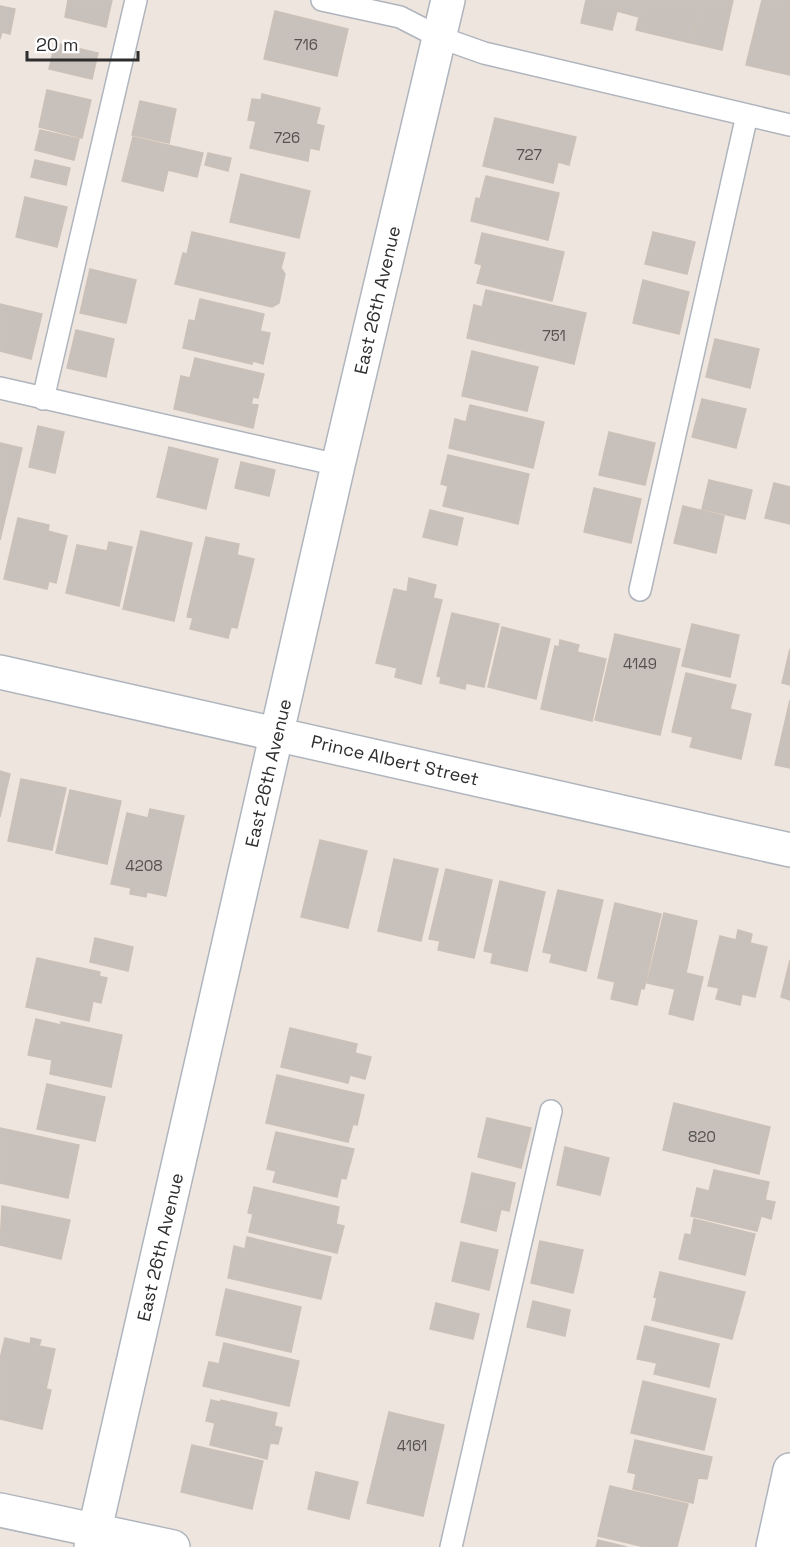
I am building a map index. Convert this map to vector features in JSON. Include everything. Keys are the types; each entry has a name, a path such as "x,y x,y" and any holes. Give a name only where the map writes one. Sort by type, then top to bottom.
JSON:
{"street":[{"name":"East 26th Avenue","path":"93,1538 338,465 448,0"},
{"name":"Prince Albert Street","path":"0,672 790,850"},
{"path":"773,1547 790,1470"},
{"path":"0,1509 93,1538 173,1547"}],"lane":[{"path":"43,399 136,0"},
{"path":"322,0 400,17 439,37 484,53 790,125"},
{"path":"640,590 747,115"},
{"path":"0,388 338,465"},
{"path":"452,1547 551,1111"}],"building":[{"path":"68,0 112,0 106,27 65,17"},
{"path":"586,0 643,0 639,17 617,11 612,30 581,23"},
{"path":"643,0 701,0 691,43 636,30"},
{"path":"701,0 733,0 722,50 691,43"},
{"path":"762,0 790,0 790,75 746,65"},
{"path":"0,6 15,9 10,34 2,32 0,39"},
{"path":"275,11 348,29 337,76 264,59"},
{"path":"55,43 98,53 92,79 49,69"},
{"path":"47,90 91,100 82,138 39,127"},
{"path":"262,94 320,108 316,124 324,126 319,150 310,148 308,161 250,148 256,121 248,120 252,99 261,100"},
{"path":"140,101 176,109 169,143 132,135"},
{"path":"495,118 576,137 569,165 558,162 553,183 483,166"},
{"path":"40,130 79,139 74,160 35,150"},
{"path":"133,137 203,153 197,177 168,170 163,191 122,181"},
{"path":"208,153 231,158 228,171 205,165"},
{"path":"35,160 70,168 66,185 31,177"},
{"path":"241,174 310,191 299,238 230,222"},
{"path":"486,176 559,193 548,240 471,221 476,198 480,199"},
{"path":"25,197 67,207 57,247 16,237"},
{"path":"192,232 285,253 281,268 285,274 279,303 272,307 175,284 183,253 187,254"},
{"path":"653,232 695,242 687,274 645,264"},
{"path":"482,233 564,252 552,301 477,283 482,265 475,263"},
{"path":"90,269 136,280 126,323 80,313"},
{"path":"643,280 689,292 679,334 633,323"},
{"path":"486,290 586,313 574,364 467,338 474,305 482,307"},
{"path":"200,299 264,314 260,331 270,333 263,364 253,361 252,364 183,348 189,320 195,321"},
{"path":"0,304 42,314 31,359 0,351"},
{"path":"76,330 114,339 106,377 67,368"},
{"path":"715,339 759,349 750,388 706,377"},
{"path":"472,351 538,367 527,411 462,396"},
{"path":"195,358 264,374 258,398 253,397 251,404 258,405 253,428 174,409 181,376 190,378"},
{"path":"702,399 746,409 736,448 692,437"},
{"path":"470,405 544,422 533,468 449,448 455,419 466,422"},
{"path":"38,426 64,432 55,473 29,467"},
{"path":"609,432 655,443 645,485 599,475"},
{"path":"0,443 22,448 0,540"},
{"path":"169,447 218,459 206,509 157,497"},
{"path":"448,455 529,474 518,524 443,506 448,486 441,484"},
{"path":"241,462 275,470 269,496 235,488"},
{"path":"709,480 752,490 745,519 702,509"},
{"path":"774,483 790,487 790,524 765,518"},
{"path":"594,488 641,499 631,543 584,532"},
{"path":"683,506 724,516 716,553 674,543"},
{"path":"430,510 463,518 457,545 423,537"},
{"path":"18,518 49,525 48,531 67,536 56,583 49,581 47,589 4,579"},
{"path":"141,531 192,543 174,621 123,609"},
{"path":"206,537 239,544 237,555 254,559 237,628 231,627 228,638 190,629 193,618 187,617"},
{"path":"109,542 132,547 119,606 66,593 77,545 107,551"},
{"path":"409,578 436,585 433,598 442,600 421,684 395,677 397,668 376,663 394,589 407,592"},
{"path":"452,613 499,624 484,687 466,683 465,689 440,683 441,677 437,676"},
{"path":"692,624 739,635 730,677 682,666"},
{"path":"502,627 550,639 536,699 488,687"},
{"path":"615,634 680,649 660,735 595,720"},
{"path":"560,640 579,645 577,652 606,659 592,721 541,709 555,646 559,647"},
{"path":"790,649 790,685 782,683"},
{"path":"686,673 736,685 730,709 751,714 741,759 690,747 693,737 672,732"},
{"path":"790,700 790,768 775,765"},
{"path":"0,771 10,774 0,817"},
{"path":"21,779 66,788 52,850 8,841"},
{"path":"70,790 121,801 107,864 56,853"},
{"path":"150,809 184,816 166,896 147,892 146,897 130,894 131,888 111,884 127,813 148,818"},
{"path":"320,840 367,851 348,928 301,917"},
{"path":"394,859 438,869 421,941 378,931"},
{"path":"446,869 492,880 474,958 438,950 440,941 429,939"},
{"path":"500,881 545,892 527,971 491,963 493,953 484,951"},
{"path":"558,890 603,900 586,971 550,962 552,954 543,952"},
{"path":"615,903 661,914 644,989 641,988 637,1005 611,999 615,982 598,978"},
{"path":"664,913 697,921 686,973 703,977 693,1020 669,1014 675,989 647,983"},
{"path":"738,930 752,934 750,943 767,947 755,997 742,994 740,1005 716,999 719,988 708,986 720,936 736,940"},
{"path":"95,938 133,947 128,971 90,962"},
{"path":"37,958 100,972 99,976 107,978 101,1003 93,1001 89,1021 26,1007"},
{"path":"790,960 790,1000 781,997"},
{"path":"36,1019 122,1035 111,1087 50,1074 52,1060 28,1055"},
{"path":"290,1028 357,1044 355,1053 371,1057 365,1079 350,1075 348,1083 281,1067"},
{"path":"277,1075 364,1095 357,1125 353,1124 348,1142 266,1123"},
{"path":"47,1084 105,1097 95,1141 37,1129"},
{"path":"674,1103 770,1127 759,1174 663,1150"},
{"path":"487,1118 531,1128 521,1168 478,1157"},
{"path":"0,1128 79,1145 68,1198 0,1183"},
{"path":"276,1132 354,1149 346,1179 341,1178 337,1197 273,1182 276,1171 267,1169"},
{"path":"565,1147 609,1158 600,1195 557,1185"},
{"path":"714,1170 769,1182 765,1200 775,1202 771,1219 761,1216 757,1231 691,1216 697,1188 709,1191"},
{"path":"472,1173 515,1183 509,1211 466,1201"},
{"path":"254,1187 339,1207 336,1224 344,1226 337,1253 249,1232 253,1214 248,1213"},
{"path":"466,1201 501,1209 496,1231 461,1222"},
{"path":"2,1206 70,1220 61,1259 0,1245"},
{"path":"694,1219 755,1234 745,1275 679,1259 685,1234 691,1235"},
{"path":"247,1237 331,1257 321,1299 228,1278 234,1246 245,1249"},
{"path":"540,1241 583,1250 573,1293 531,1283"},
{"path":"461,1242 498,1250 489,1290 452,1281"},
{"path":"660,1272 745,1292 732,1339 652,1320 657,1298 654,1297"},
{"path":"226,1289 301,1307 291,1352 216,1335"},
{"path":"533,1301 570,1310 565,1336 527,1327"},
{"path":"436,1303 479,1314 473,1339 430,1329"},
{"path":"645,1326 719,1344 709,1387 654,1374 657,1363 637,1359"},
{"path":"5,1338 30,1344 31,1338 41,1340 39,1346 55,1349 46,1389 51,1390 42,1429 0,1419 0,1359"},
{"path":"224,1343 299,1361 289,1406 203,1386 209,1362 219,1364"},
{"path":"643,1381 716,1399 704,1450 631,1433"},
{"path":"211,1400 220,1402 221,1400 277,1413 274,1426 282,1428 278,1444 270,1443 267,1459 210,1445 215,1423 206,1421"},
{"path":"389,1412 444,1425 423,1516 367,1503"},
{"path":"635,1440 712,1457 707,1479 698,1478 693,1503 633,1489 636,1474 628,1472"},
{"path":"192,1445 263,1461 252,1509 181,1492"},
{"path":"316,1472 358,1482 349,1519 308,1509"},
{"path":"610,1486 688,1504 677,1547 645,1547 598,1536"},
{"path":"598,1540 627,1547 596,1547"}]}
